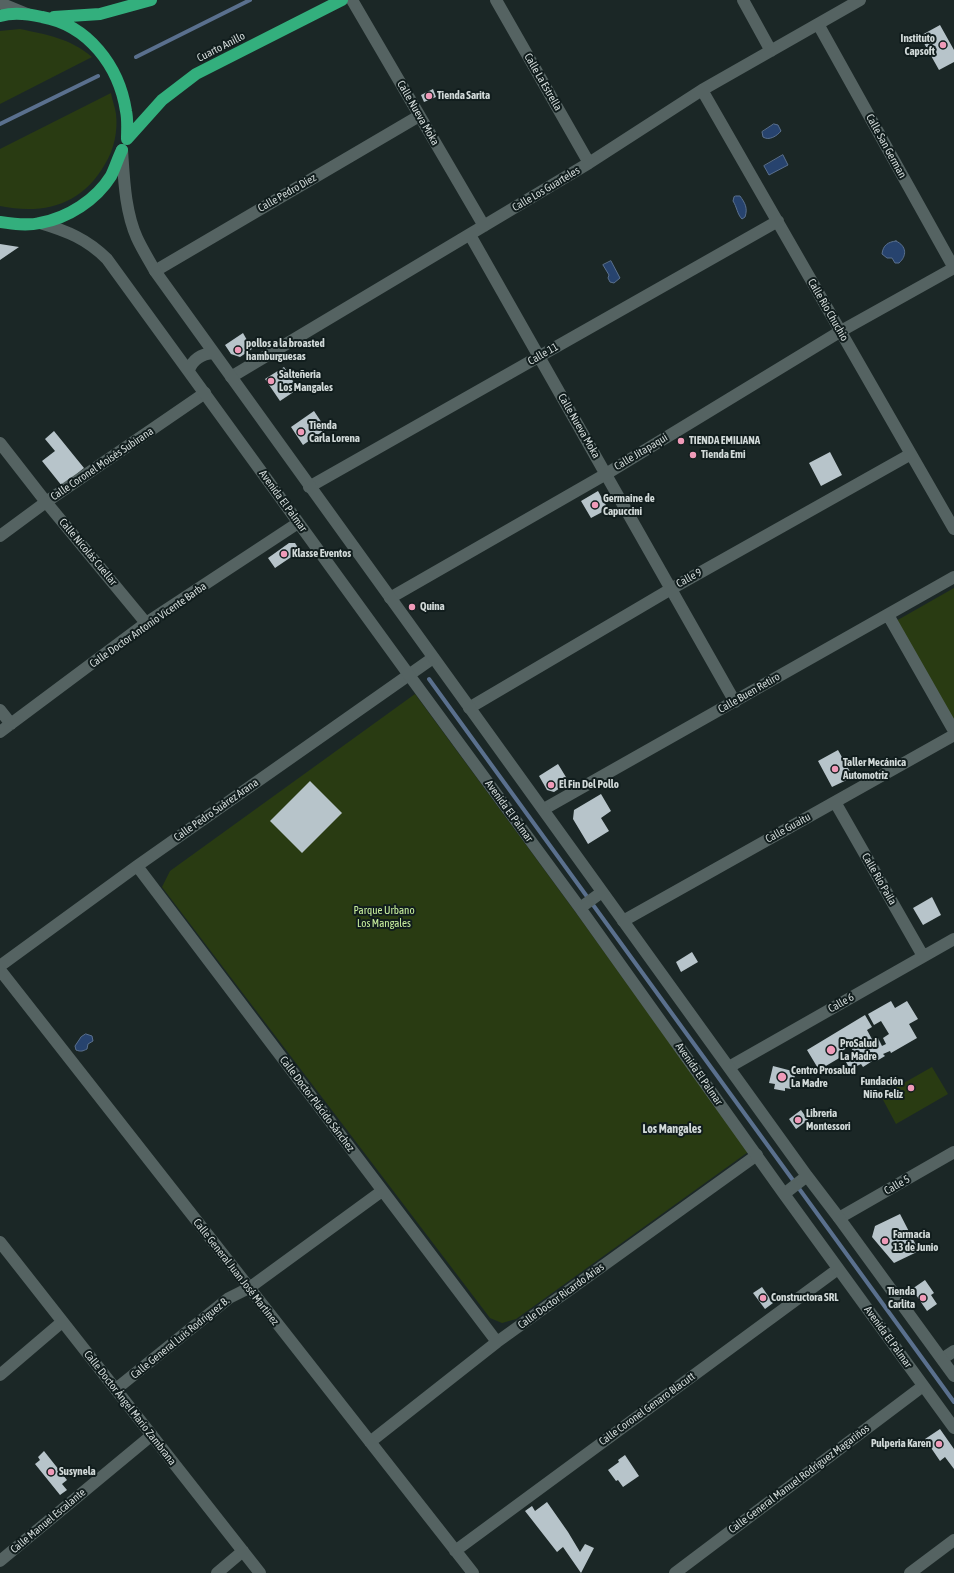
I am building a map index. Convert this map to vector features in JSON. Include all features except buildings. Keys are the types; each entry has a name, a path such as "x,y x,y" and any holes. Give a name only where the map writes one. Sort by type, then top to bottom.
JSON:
{"highway":[{"name":"Cuarto Anillo","path":"48,18 66,24 83,34 97,47 114,72 126,111 127,138 162,100 196,74 342,0"},
{"path":"0,16 28,14 48,18 100,14 148,1"},
{"path":"0,222 18,225 40,224 68,214 92,198 110,176 122,150"}],"street":[{"name":"Calle Nueva Moka","path":"352,0 484,226"},
{"name":"Calle La Estrella","path":"496,0 589,163"},
{"path":"743,0 771,51"},
{"name":"Calle Los Guarteles","path":"231,377 589,163 702,90 860,0"},
{"path":"0,3 28,14"},
{"name":"Calle San German","path":"818,24 954,268"},
{"name":"Calle Río Chuchio","path":"702,90 954,529"},
{"name":"Calle Pedro Díez","path":"155,271 419,116"},
{"path":"122,150 124,182 133,225 137,239 155,271 469,708 544,809 599,894 623,921 729,1067 804,1178 839,1218 954,1376"},
{"name":"Calle 11","path":"310,487 778,221"},
{"name":"Avenida El Palmar","path":"40,224 54,228 90,244 107,259 409,675 583,905 756,1155 787,1192 838,1269 954,1428"},
{"name":"Calle Nueva Moka","path":"470,235 735,702"},
{"name":"Calle Jitapaqui","path":"390,598 606,474 841,331 954,268"},
{"path":"189,370 191,364 200,356 213,353"},
{"name":"Calle Coronel Moisés Subirana","path":"0,536 46,502 205,393"},
{"name":"Calle Nicolás Cuellar","path":"0,443 46,502 146,623"},
{"name":"Calle 9","path":"469,708 671,589 911,454"},
{"name":"Calle Doctor Antonio Vicente Barba","path":"0,732 146,623 298,523"},
{"name":"Calle Buen Retiro","path":"544,809 954,577"},
{"path":"888,615 954,731"},
{"name":"Calle Pedro Suárez Arana","path":"0,966 136,866 433,658"},
{"path":"0,710 11,724"},
{"name":"Calle Guaitu","path":"623,921 954,735"},
{"name":"Calle Rio Paila","path":"835,802 923,956"},
{"name":"Calle Doctor Plácido Sánchez","path":"136,866 497,1342"},
{"path":"583,905 599,894"},
{"name":"Calle 6","path":"729,1067 954,939"},
{"name":"Calle General Juan José Martinez","path":"0,970 473,1573"},
{"name":"Calle 5","path":"839,1218 954,1152"},
{"name":"Calle Doctor Ricardo Arias","path":"370,1442 497,1342 756,1155"},
{"path":"787,1192 804,1178"},
{"name":"Calle General Luis Rodriguez B.","path":"116,1389 230,1298 249,1288 382,1192"},
{"name":"Calle Doctor Ángel Mario Zambrana","path":"0,1242 260,1573"},
{"name":"Calle Coronel Genaro Blacutt","path":"455,1551 838,1269"},
{"path":"0,1375 62,1322"},
{"path":"942,1359 954,1351"},
{"name":"Calle General Manuel Rodríguez Magariños","path":"675,1573 923,1386"},
{"name":"Calle Manuel Escalante","path":"0,1562 152,1435"},
{"path":"910,1573 954,1540"},
{"path":"217,1573 243,1551"}],"green space":[{"path":"20,29 49,35 66,41 75,45 92,57 0,104 0,31"},
{"path":"111,93 116,111 116,134 108,159 96,178 73,198 60,204 32,209 0,206 0,149"},
{"path":"954,588 954,722 896,621"},
{"name":"Parque Urbano Los Mangales","path":"415,694 579,917 748,1152 516,1319 502,1323 490,1318 162,887 170,871"},
{"path":"932,1067 948,1094 896,1124 881,1096"}],"water":[{"path":"774,124 778,125 781,131 773,137 763,137 762,132"},
{"path":"783,155 788,165 769,175 764,166"},
{"path":"740,196 746,206 746,214 742,219 733,201 734,197"},
{"path":"896,241 900,243 905,251 902,260 899,263 895,263 892,258 887,258 882,254 883,248 886,244"},
{"path":"611,261 620,278 614,283 610,282 608,278 609,275 603,265"},
{"path":"86,1034 92,1036 93,1041 88,1044 87,1049 82,1051 76,1050 75,1046 81,1037"}],"waterway":[{"path":"136,57 250,0"},
{"path":"0,124 98,76"},
{"path":"429,679 954,1402"}],"place":[{"name":"Instituto Capsoft","path":"943,45"},
{"name":"Tienda Sarita","path":"429,96"},
{"name":"pollos a la broasted hamburguesas","path":"238,350"},
{"name":"Salteñeria Los Mangales","path":"271,381"},
{"name":"Tienda Carla Lorena","path":"301,432"},
{"name":"TIENDA EMILIANA","path":"681,441"},
{"name":"Tienda Emi","path":"693,455"},
{"name":"Germaine de Capuccini","path":"595,505"},
{"name":"Klasse Eventos","path":"284,554"},
{"name":"Quina","path":"412,607"},
{"name":"Taller Mecánica Automotriz","path":"835,769"},
{"name":"El Fin Del Pollo","path":"551,785"},
{"name":"ProSalud La Madre","path":"831,1050"},
{"name":"Centro Prosalud La Madre","path":"782,1077"},
{"name":"Fundación Niño Feliz","path":"911,1088"},
{"name":"Libreria Montessori","path":"798,1120"},
{"name":"Farmacia 13 de Junio","path":"885,1241"},
{"name":"Constructora SRL","path":"763,1298"},
{"name":"Tienda Carlita","path":"923,1298"},
{"name":"Pulperia Karen","path":"939,1444"},
{"name":"Susynela","path":"51,1472"}],"district":[{"name":"Los Mangales","path":"672,1129"}]}
